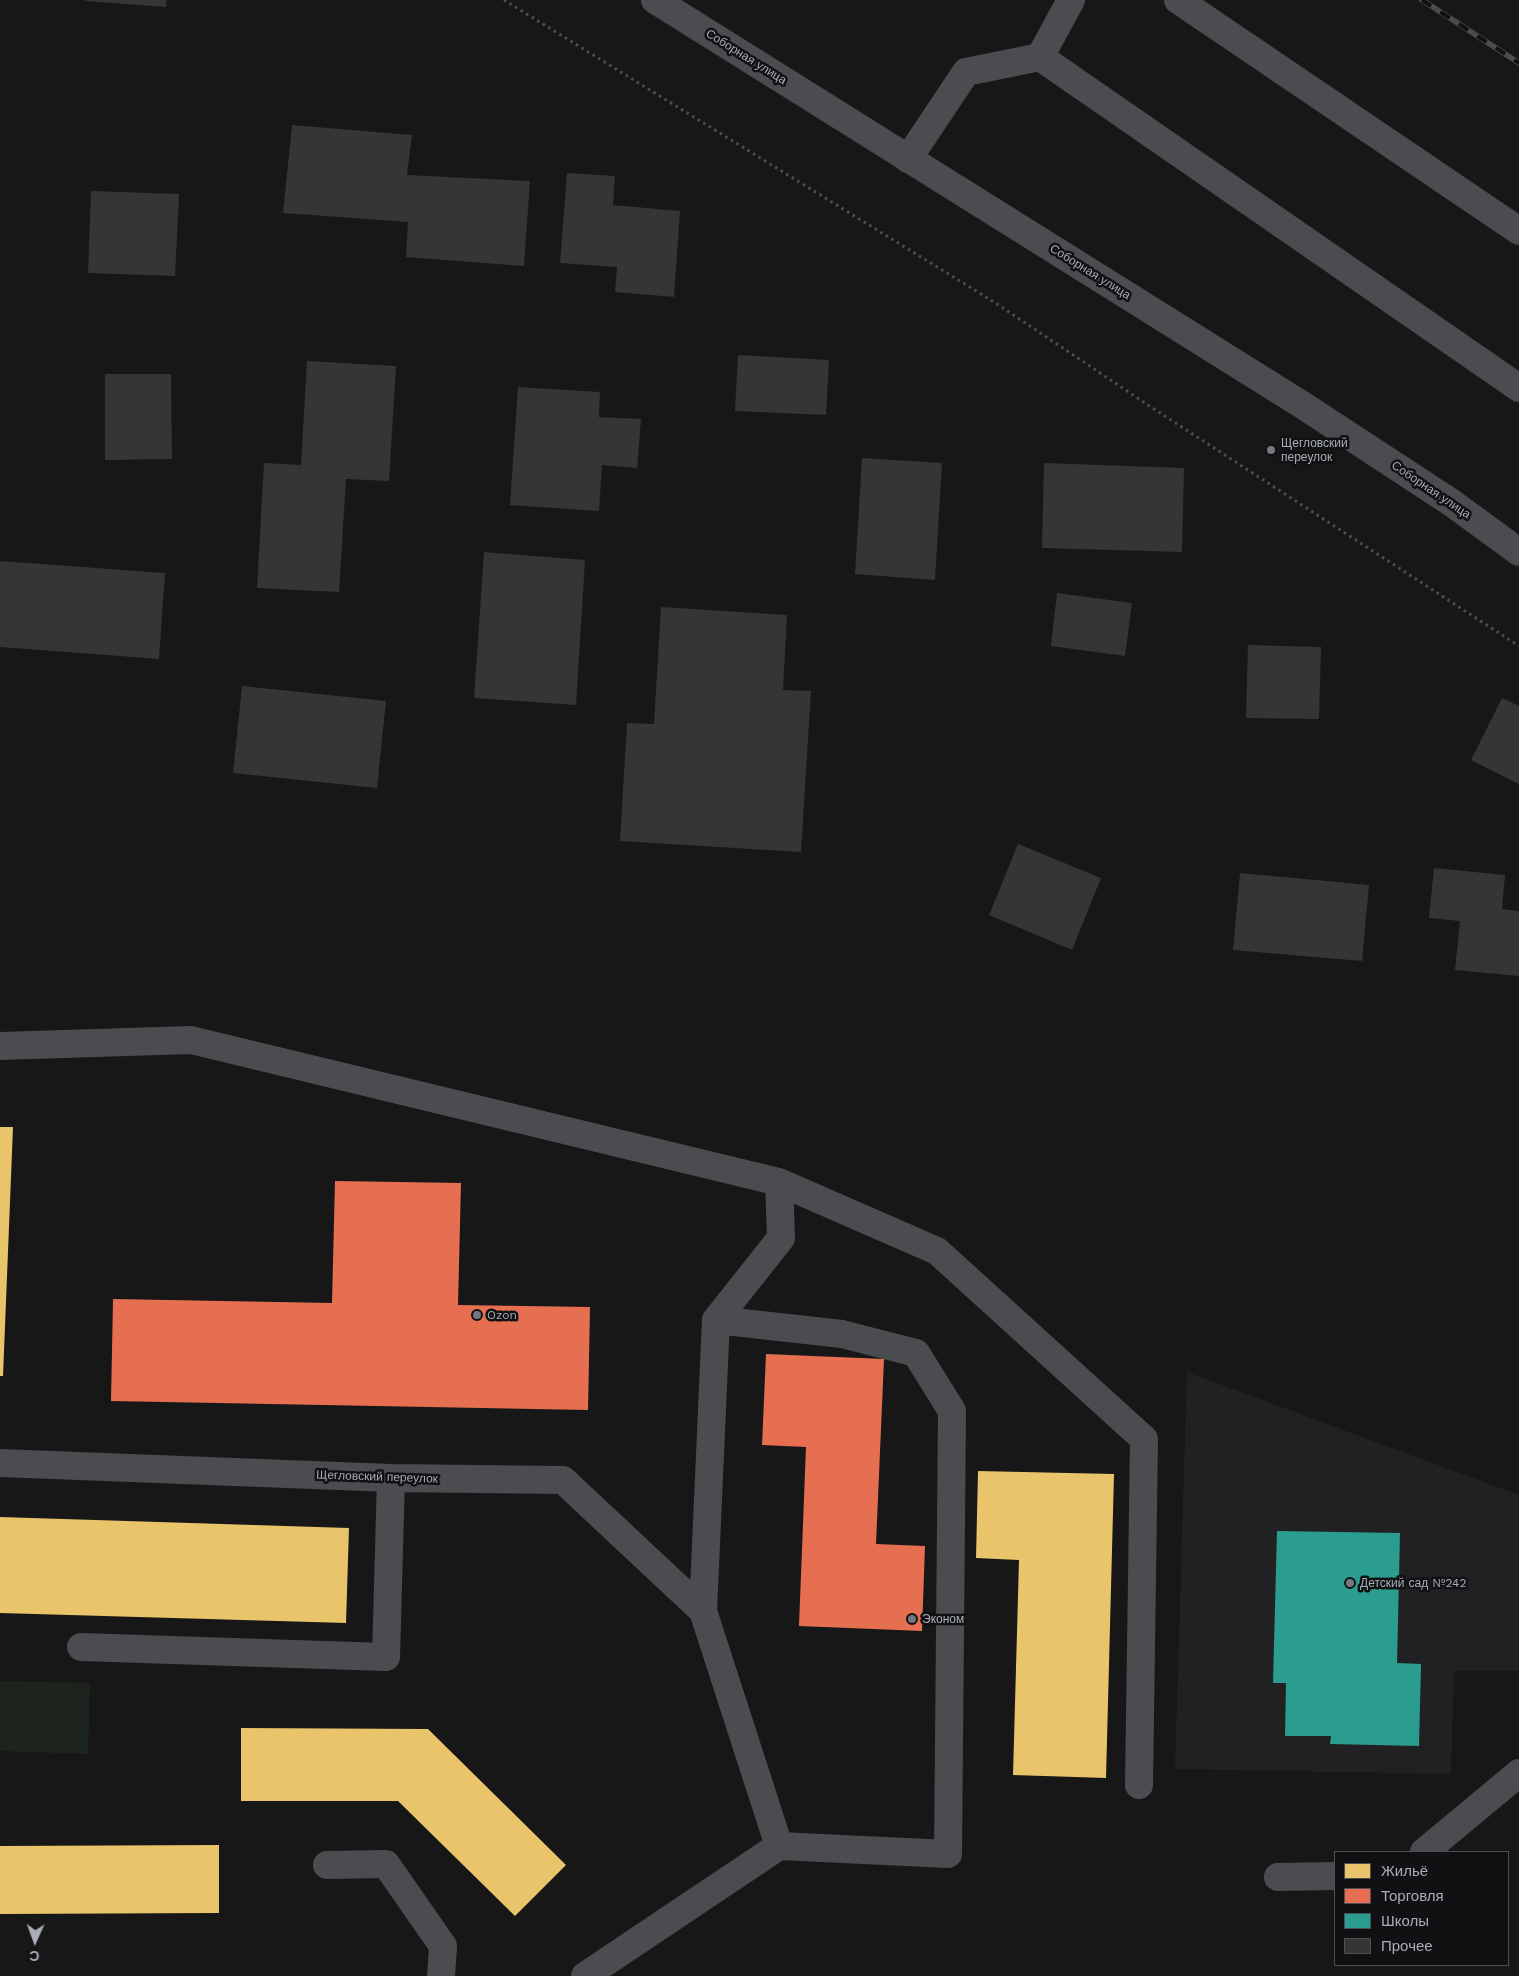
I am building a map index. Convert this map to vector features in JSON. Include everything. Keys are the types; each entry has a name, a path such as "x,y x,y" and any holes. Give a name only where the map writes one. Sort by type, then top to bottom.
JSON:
{"street":[{"name":"Соборная улица","path":"655,0 1304,406 1452,504 1519,552"},
{"path":"1040,57 1071,0"},
{"path":"1178,0 1519,231"},
{"path":"908,159 966,72 1040,57 1519,388"},
{"path":"0,1046 191,1040 779,1182 937,1251 1144,1439 1139,1785"},
{"path":"779,1182 781,1238 716,1320 703,1612 779,1846"},
{"path":"584,1976 779,1846 948,1854 952,1411 916,1353 842,1334 716,1320"},
{"name":"Щегловский переулок","path":"0,1463 391,1478 563,1480 703,1612"},
{"path":"81,1647 386,1658 391,1478"},
{"path":"1425,1851 1519,1773"},
{"path":"327,1865 386,1864 443,1946 441,1976"},
{"path":"1278,1877 1334,1876"}],"path":[{"path":"504,0 994,302 1151,407 1519,646"}],"shaded area":[{"name":"Детский сад №242","path":"1187,1372 1519,1495 1519,1671 1454,1671 1451,1774 1175,1769"},
{"path":"0,1681 90,1683 88,1754 0,1751"}],"building: Жильё":[{"path":"0,1127 13,1127 3,1376 0,1376"},
{"path":"978,1471 1114,1474 1106,1778 1013,1775 1019,1560 976,1558"},
{"path":"0,1517 349,1528 346,1623 0,1613"},
{"path":"241,1728 428,1729 566,1865 515,1916 398,1801 241,1801"},
{"path":"219,1845 219,1913 0,1914 0,1846"}],"building: Торговля":[{"path":"335,1181 461,1183 458,1305 590,1307 588,1410 111,1401 113,1299 332,1303"},
{"path":"766,1354 884,1359 876,1544 925,1546 922,1631 799,1626 806,1447 762,1445"}],"building: Школы":[{"path":"1277,1531 1400,1533 1397,1663 1421,1664 1419,1746 1330,1744 1331,1736 1285,1736 1286,1683 1273,1683"}],"building: Прочее":[{"path":"85,0 167,0 166,7"},
{"path":"292,125 412,135 407,175 530,181 524,266 406,257 408,222 283,213"},
{"path":"567,173 615,176 613,205 680,211 674,297 615,292 617,267 560,263"},
{"path":"91,191 179,194 175,276 88,273"},
{"path":"738,355 829,360 826,415 735,411"},
{"path":"307,361 396,366 389,481 346,479 339,592 257,588 264,463 301,465"},
{"path":"105,374 171,374 172,459 105,460"},
{"path":"518,387 600,392 599,417 641,419 637,468 602,465 599,511 510,505"},
{"path":"862,458 942,463 935,580 855,574"},
{"path":"1044,463 1184,468 1182,552 1042,548"},
{"path":"484,552 585,560 576,705 474,698"},
{"path":"0,561 165,573 159,659 0,647"},
{"path":"1057,593 1132,603 1125,656 1051,646"},
{"path":"661,607 787,615 783,690 811,691 801,852 620,841 627,723 654,724"},
{"path":"1248,645 1321,647 1319,719 1246,718"},
{"path":"242,686 386,701 377,788 233,773"},
{"path":"1502,698 1519,706 1519,784 1471,760"},
{"path":"1018,844 1101,878 1072,950 989,915"},
{"path":"1434,868 1505,875 1502,909 1519,911 1519,976 1455,970 1460,921 1429,918"},
{"path":"1240,873 1369,885 1362,961 1233,950"}],"railway":[{"path":"1422,0 1519,63"}],"place":[{"name":"Щегловский переулок","path":"1271,450"},
{"name":"Ozon","path":"477,1315"},
{"name":"Детский сад №242","path":"1350,1583"},
{"name":"Эконом","path":"912,1619"}]}
